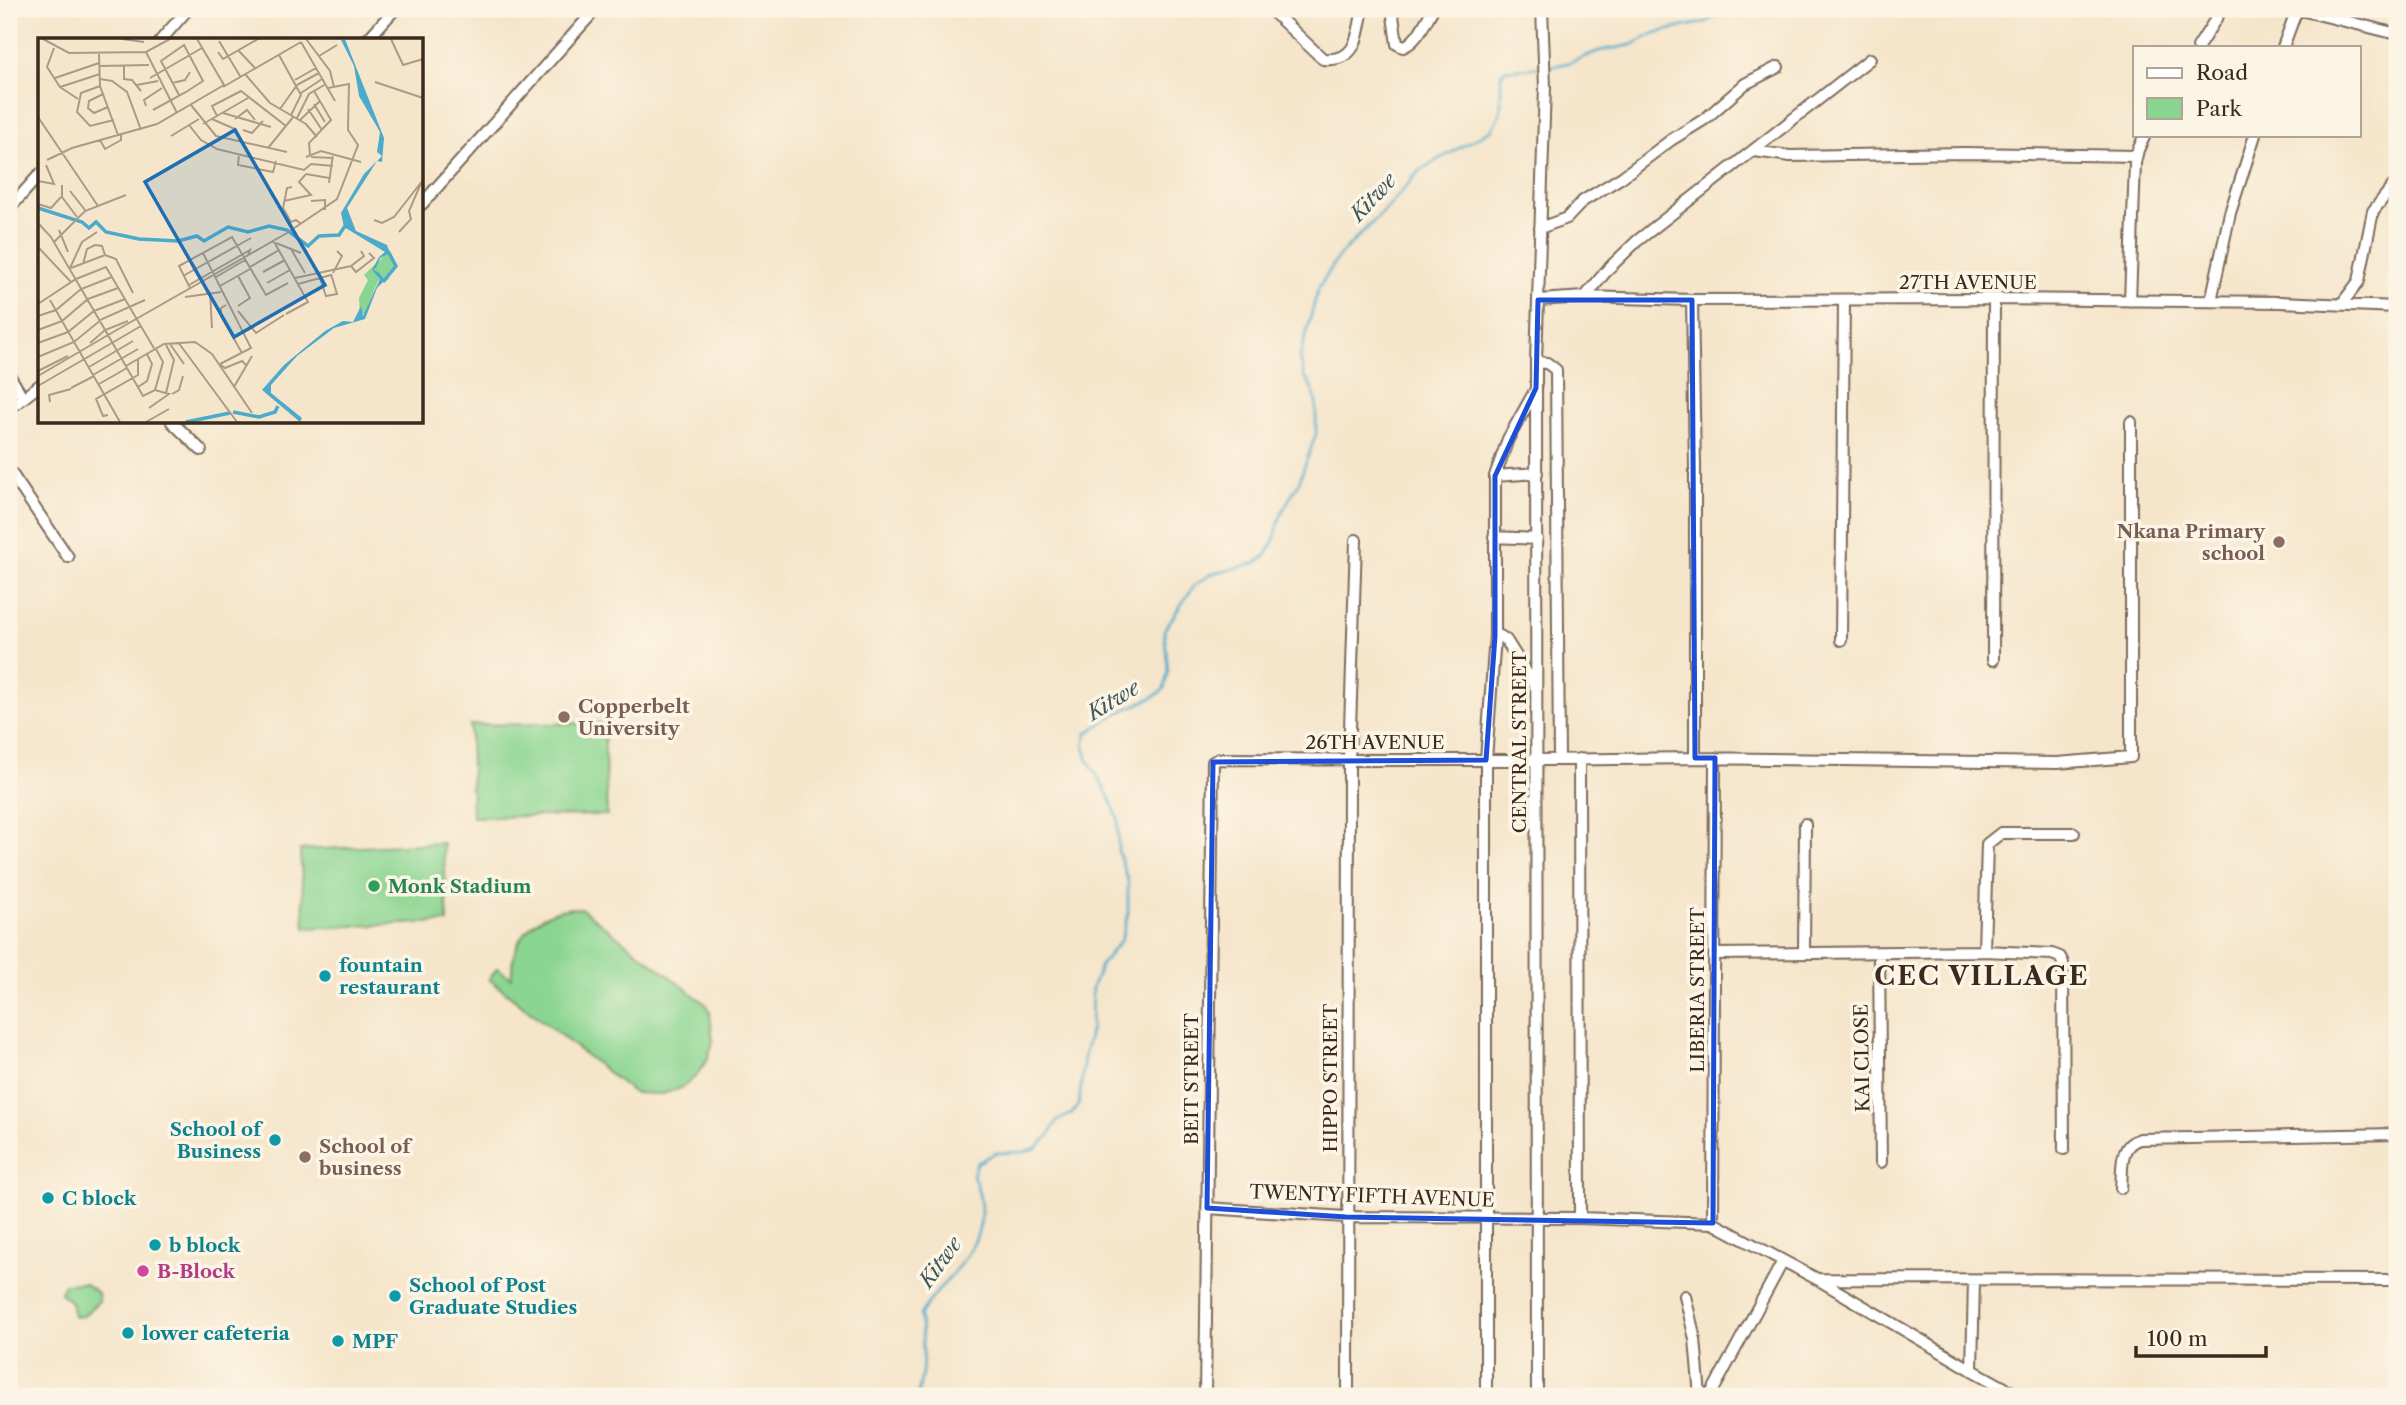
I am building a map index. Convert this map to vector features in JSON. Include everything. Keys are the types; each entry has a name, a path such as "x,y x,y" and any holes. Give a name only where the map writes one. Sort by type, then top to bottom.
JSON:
{"street":[{"path":"162,38 188,9"},
{"path":"369,38 395,9"},
{"path":"424,202 596,9"},
{"path":"1272,10 1323,59 1332,59 1346,54 1354,47 1363,9"},
{"path":"1393,16 1396,44 1403,47 1419,33 1433,9"},
{"name":"CENTRAL STREET","path":"1536,1396 1536,362 1545,88 1542,9"},
{"path":"2199,46 2221,9"},
{"path":"2283,46 2297,9 2397,34"},
{"path":"2356,22 2360,9"},
{"path":"1585,297 1608,269 1637,241 1870,59"},
{"path":"1540,228 1567,218 1583,201 1704,119 1745,84 1778,67"},
{"path":"2130,300 2136,156 2145,136"},
{"path":"2211,301 2230,213 2255,136"},
{"path":"1754,150 1790,156 1964,153 2136,156"},
{"path":"9,209 38,176"},
{"path":"2341,304 2359,281 2373,211 2397,181"},
{"name":"27TH AVENUE","path":"1538,300 1585,297 1692,300 2130,300 2397,307"},
{"path":"1993,660 1994,299"},
{"path":"1692,300 1695,758"},
{"path":"1841,640 1844,300"},
{"path":"1536,362 1547,363 1556,370 1559,759"},
{"path":"9,375 23,398"},
{"path":"9,408 38,387"},
{"path":"1486,1396 1486,760 1495,636 1495,476 1508,439 1536,388"},
{"name":"26TH AVENUE","path":"1213,762 1219,759 1715,758 2057,763 2131,757 2132,422"},
{"path":"174,424 201,450"},
{"path":"9,470 68,557"},
{"path":"1495,476 1537,472"},
{"path":"1494,537 1537,539"},
{"name":"HIPPO STREET","path":"1348,1396 1346,1217 1349,760 1356,540"},
{"path":"1495,636 1506,640 1537,690"},
{"name":"LIBERIA STREET","path":"1713,1223 1715,758"},
{"path":"1579,759 1580,1218"},
{"name":"BEIT STREET","path":"1205,1396 1213,762"},
{"path":"1804,953 1805,824"},
{"path":"1984,951 1987,844 2001,834 2074,833"},
{"path":"1715,954 1984,951 2052,954 2060,957 2063,963 2064,1149"},
{"name":"KAI CLOSE","path":"1879,954 1881,1162"},
{"path":"2121,1188 2125,1148 2131,1141 2140,1139 2397,1134"},
{"name":"TWENTY FIFTH AVENUE","path":"1207,1208 1346,1217 1580,1218 1713,1223"},
{"path":"1713,1223 1817,1279 2019,1396"},
{"path":"1725,1396 1712,1393 1783,1261"},
{"path":"1817,1279 2397,1280"},
{"path":"1972,1370 1975,1280"},
{"path":"1685,1296 1695,1339 1700,1396"}],"highlighted area":[{"path":"1538,300 1692,300 1695,758 1715,758 1713,1223 1346,1217 1207,1208 1213,762 1486,760 1495,636 1495,476 1536,388"}],"green space":[{"path":"604,723 607,815 472,817 470,725"},
{"name":"Monk Stadium","path":"443,843 448,922 305,928 300,850"},
{"path":"574,908 582,909 707,1005 713,1042 707,1060 696,1076 681,1088 662,1094 634,1093 489,979 497,968 512,978 515,951 528,930 548,915"},
{"path":"84,1283 98,1293 99,1301 83,1316 74,1317 71,1302 60,1293 64,1284"}],"waterway":[{"name":"Kitwe","path":"1549,67 1599,51 1632,45 1655,33 1706,22 1728,9"},
{"name":"Kitwe","path":"917,1396 923,1366 920,1315 969,1252 977,1236 981,1219 980,1199 973,1175 977,1163 995,1153 1024,1152 1036,1148 1048,1137 1057,1121 1071,1114 1079,1104 1084,1058 1091,1027 1092,988 1101,965 1121,940 1128,914 1128,881 1118,851 1118,818 1087,758 1084,745 1087,733 1117,713 1154,697 1164,689 1168,670 1164,630 1194,586 1211,574 1256,563 1266,555 1273,544 1282,512 1299,482 1316,434 1316,400 1309,382 1304,377 1300,357 1318,289 1338,257 1390,205 1419,171 1492,129 1501,111 1501,74 1505,70 1543,67"}],"place":[{"name":"Nkana Primary school","path":"2279,542"},
{"name":"Copperbelt University","path":"564,717"},
{"name":"Monk Stadium","path":"374,886"},
{"name":"fountain restaurant","path":"325,976"},
{"name":"School of Business","path":"275,1140"},
{"name":"School of business","path":"305,1157"},
{"name":"C block","path":"48,1198"},
{"name":"b block","path":"155,1245"},
{"name":"B-Block","path":"143,1271"},
{"name":"School of Post Graduate Studies","path":"395,1296"},
{"name":"lower cafeteria","path":"128,1333"},
{"name":"MPF","path":"338,1341"}],"district":[{"name":"CEC VILLAGE","path":"1982,976"}]}
